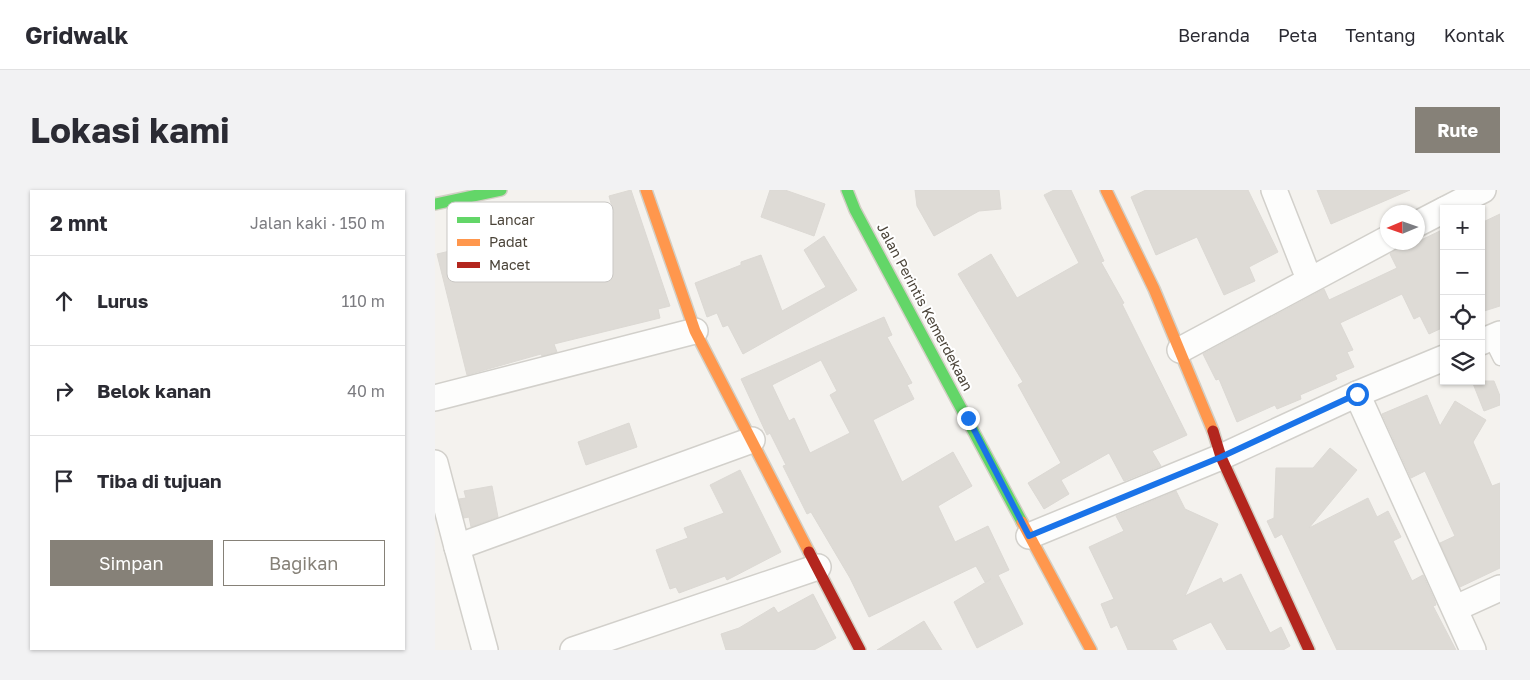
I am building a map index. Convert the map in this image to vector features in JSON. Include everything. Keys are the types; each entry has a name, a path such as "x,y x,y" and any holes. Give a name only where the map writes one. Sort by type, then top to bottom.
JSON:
{"street":[{"path":"646,190 695,332 860,650"},
{"name":"Jalan Perintis Kemerdekaan","path":"847,190 855,210 1091,650"},
{"path":"1107,190 1154,289 1210,423 1221,457 1309,650"},
{"path":"1275,190 1309,279"},
{"path":"1425,219 1447,204 1483,190"},
{"path":"435,204 493,191"},
{"path":"1180,350 1309,279 1380,243"},
{"path":"435,398 695,332"},
{"path":"1029,536 1221,457 1357,394 1440,360"},
{"path":"1357,394 1456,608 1473,650"},
{"path":"457,547 752,440"},
{"path":"435,463 485,650"},
{"path":"573,650 818,567"},
{"path":"1456,608 1500,588"}],"building":[{"path":"631,190 670,306 658,309 660,318 554,344 557,352 542,356 541,354 467,375 437,254 447,252 447,282 613,282 614,214 613,202 611,202 609,196"},
{"path":"770,190 785,190 825,204 814,236 761,217"},
{"path":"915,190 999,190 1001,209 979,211 934,236 917,206"},
{"path":"1054,190 1071,190 1104,261 1101,262 1124,303 1122,304 1187,435 1152,451 1161,466 1124,481 1109,453 1061,480 1069,494 1044,509 1028,483 1061,463 1018,385 1023,382 958,274 991,254 1017,298 1079,263 1044,195"},
{"path":"1146,190 1248,190 1278,252 1249,267 1255,281 1224,295 1197,237 1156,255 1131,197"},
{"path":"1317,190 1410,190 1331,224"},
{"path":"1500,214 1500,306 1485,311 1485,250 1485,221"},
{"path":"1440,231 1440,329 1429,334 1420,316 1414,319 1402,294 1340,323 1353,350 1347,352 1354,367 1335,375 1337,379 1300,395 1301,399 1277,409 1275,405 1237,422 1219,379 1216,380 1203,354 1324,289 1329,300 1397,268 1390,254 1395,250 1425,250 1425,238"},
{"path":"824,236 857,290 743,354 728,325 723,327 717,313 707,317 695,283 761,255 782,311 826,287 804,250"},
{"path":"884,317 892,335 887,337 912,383 907,385 914,399 873,420 902,482 953,452 972,486 938,506 955,542 988,526 1009,570 998,575 1023,624 977,648 954,602 991,579 985,582 976,566 869,617 850,578 811,512 807,514 783,466 786,465 770,433 767,435 741,379","holes":["821,360 837,391 830,395 850,433 810,453 794,418 789,421 772,385"]},
{"path":"1485,381 1494,381 1500,396 1500,405 1484,411 1474,385 1485,385"},
{"path":"1427,395 1440,426 1455,401 1486,420 1473,442 1492,486 1500,483 1500,568 1460,587 1440,543 1455,536 1425,471 1411,478 1382,414"},
{"path":"629,423 637,447 586,465 578,442"},
{"path":"1330,448 1357,470 1309,528 1368,498 1377,517 1388,511 1401,537 1393,541 1412,581 1423,575 1436,605 1433,606 1456,650 1337,650 1282,534 1275,538 1267,521 1274,518 1276,468 1313,468"},
{"path":"740,470 781,552 727,580 725,576 679,593 676,587 670,589 656,550 688,538 684,528 724,513 710,485"},
{"path":"492,486 498,517 471,527 469,517 464,518 459,499 466,498 464,491"},
{"path":"1176,491 1185,509 1218,524 1185,596 1221,578 1223,583 1241,574 1270,633 1281,627 1290,646 1283,650 1227,650 1211,622 1172,640 1177,650 1128,650 1117,625 1111,628 1101,604 1114,599 1089,547 1124,531 1116,516"},
{"path":"813,594 836,638 814,650 726,650 721,634 739,628 774,607 778,613"},
{"path":"924,621 942,650 877,650"}],"traffic: fast":[{"path":"435,204 501,190"},
{"path":"847,190 855,210 1022,522"}],"traffic: slow":[{"path":"646,190 695,331 809,552"},
{"path":"1106,190 1154,289 1213,431"},
{"path":"1022,522 1091,650"}],"traffic: jam":[{"path":"1213,431 1221,457 1309,650"},
{"path":"809,552 860,650"}],"route":[{"path":"968,418 1029,536 1221,457 1357,394"}]}
